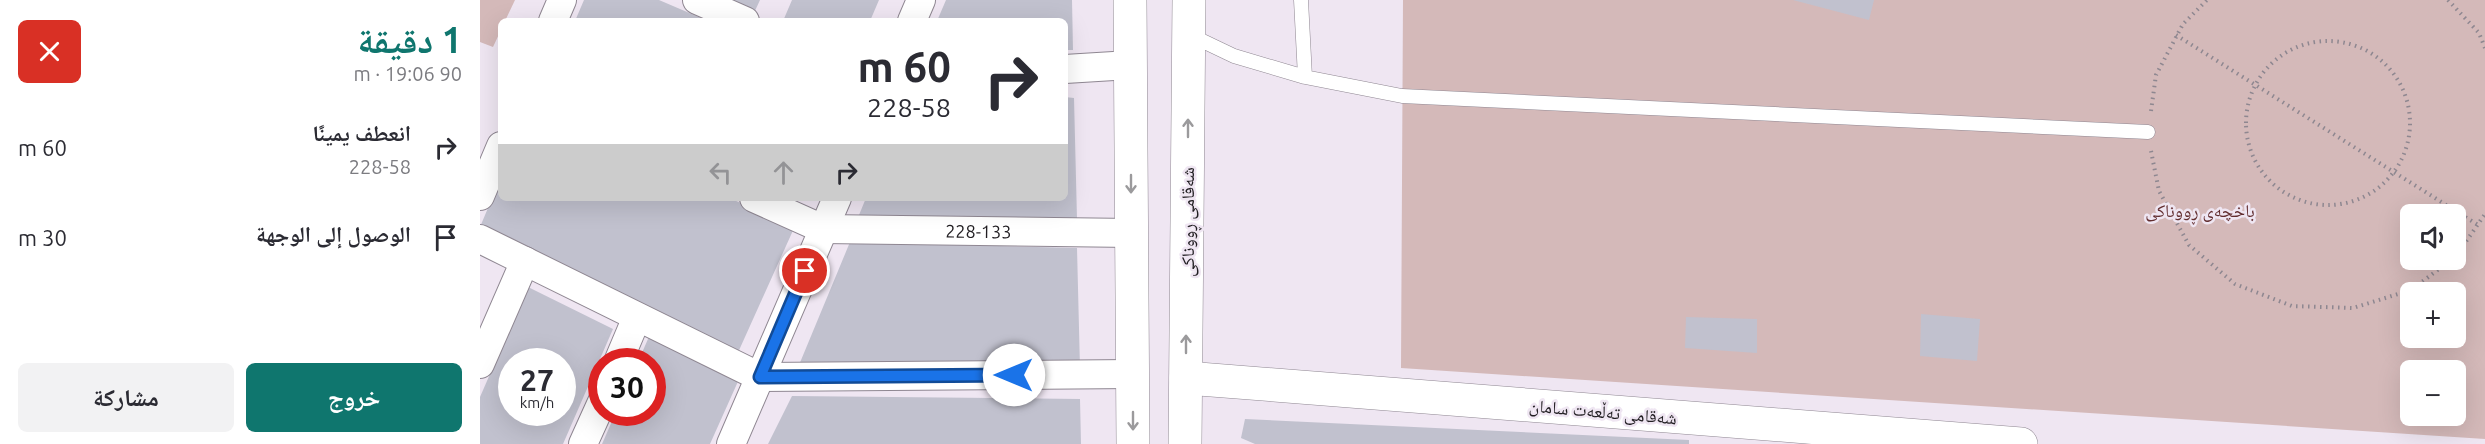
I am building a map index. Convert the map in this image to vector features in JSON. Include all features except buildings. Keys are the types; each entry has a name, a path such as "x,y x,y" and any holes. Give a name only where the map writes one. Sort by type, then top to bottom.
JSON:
{"main road":[{"path":"1130,0 1133,444"},
{"name":"شەقامی ڕووناکی","path":"1185,444 1189,0"},
{"name":"شەقامی تەڵعەت سامان","path":"1186,378 2021,444"}],"street":[{"path":"554,18 562,0"},
{"path":"697,0 738,18"},
{"path":"913,18 921,0"},
{"path":"1068,69 1131,64"},
{"path":"480,196 498,153"},
{"path":"761,201 824,229"},
{"path":"731,444 836,201"},
{"name":"228-133","path":"824,229 1132,233"},
{"path":"480,240 760,377 1132,375"},
{"path":"480,364 525,261"},
{"path":"624,348 637,317"},
{"path":"584,444 592,426"}],"lane":[{"path":"1301,0 1305,77"},
{"path":"1188,34 1234,56 1305,77 1402,96 2148,132"}],"path":[{"path":"2207,0 2183,24 2156,75 2148,132 2158,191 2189,244 2235,284 2292,306 2353,308 2411,290 2438,270"},
{"path":"2448,0 2479,33 2485,48"},
{"path":"2176,36 2478,225"},
{"path":"2340,41 2364,49 2385,63 2401,84 2409,108 2410,133 2402,161 2394,172 2385,184 2361,200 2333,207 2305,203 2279,191 2259,170 2247,144 2245,115 2254,85 2269,64 2290,50 2314,42 2340,41"},
{"path":"2466,242 2485,214"}],"green space":[{"path":"480,0 515,0 506,18 498,18 498,36 493,47 480,42"},
{"name":"باخچەی ڕووناکی","path":"1403,0 2485,0 2485,439 1401,368"}],"route":[{"path":"805,271 760,377 1014,375"}]}
